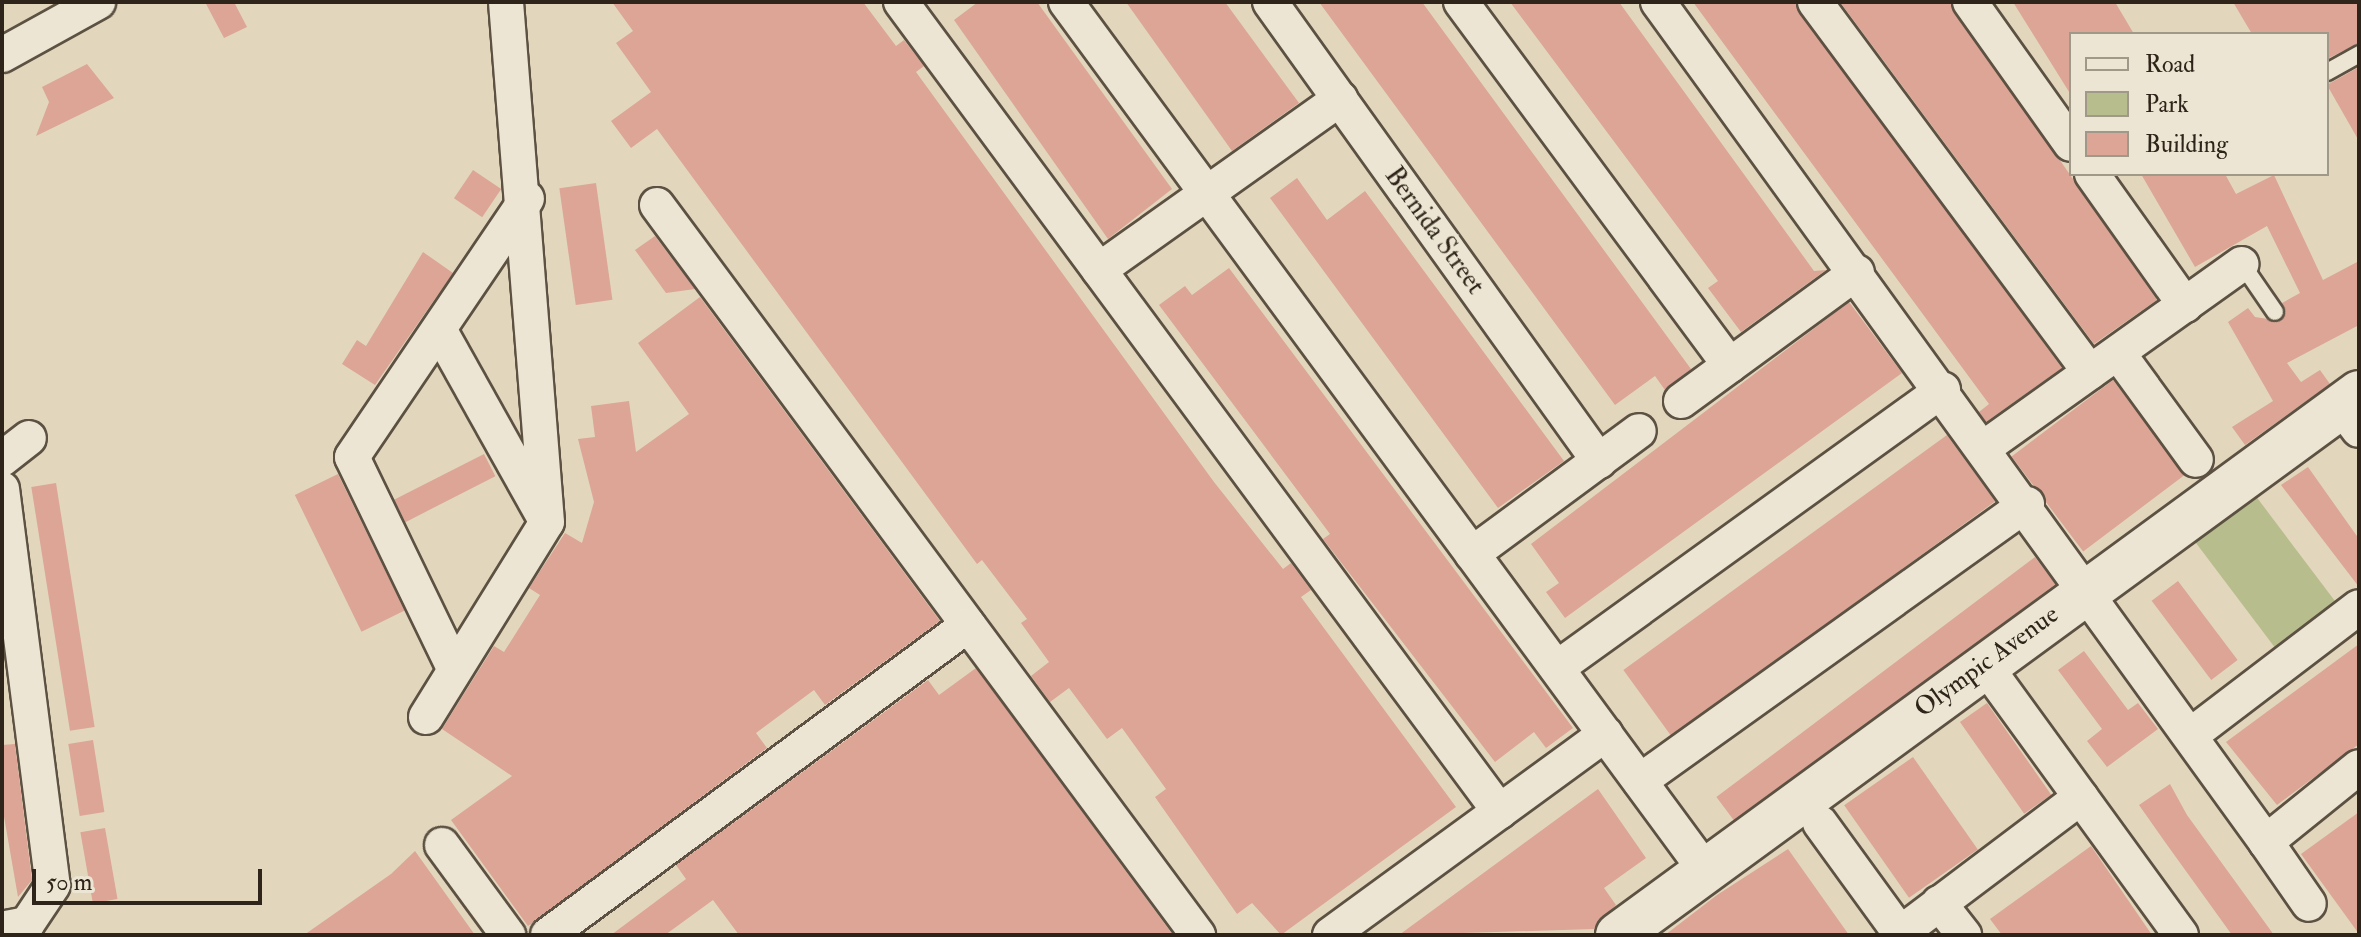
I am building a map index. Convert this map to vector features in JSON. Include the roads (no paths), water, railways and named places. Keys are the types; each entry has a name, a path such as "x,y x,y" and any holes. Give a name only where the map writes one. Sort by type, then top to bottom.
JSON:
{"street":[{"path":"2,55 98,2"},
{"path":"426,717 547,522 527,199 506,2"},
{"path":"901,2 1500,812"},
{"path":"1066,2 1705,870"},
{"name":"Bernida Street","path":"1270,2 1599,461"},
{"path":"1461,2 1730,365"},
{"path":"1658,2 2087,587 2309,904"},
{"path":"1815,2 2090,372"},
{"path":"1970,2 2069,141"},
{"path":"1099,270 1340,99"},
{"path":"2093,176 2185,305"},
{"path":"454,668 352,457 527,199"},
{"path":"657,205 1198,935"},
{"path":"1985,447 2242,264"},
{"path":"1681,401 1857,272"},
{"path":"440,331 547,522"},
{"path":"2118,353 2196,460"},
{"path":"1557,668 1943,390"},
{"name":"Olympic Avenue","path":"1618,935 2087,587 2353,409"},
{"path":"1472,554 1639,431"},
{"path":"2,459 29,438"},
{"path":"2,489 53,885 27,924 2,929"},
{"path":"1640,781 2027,504"},
{"path":"2191,735 2359,607"},
{"path":"548,935 968,625"},
{"path":"1984,664 2181,935"},
{"path":"1330,935 1606,734"},
{"path":"2266,842 2359,767"},
{"path":"1820,823 1899,934 2081,797"},
{"path":"442,845 508,935"},
{"path":"1939,903 1964,935"}],"lane":[{"path":"2329,71 2359,54"},
{"path":"2242,264 2275,312"}]}
